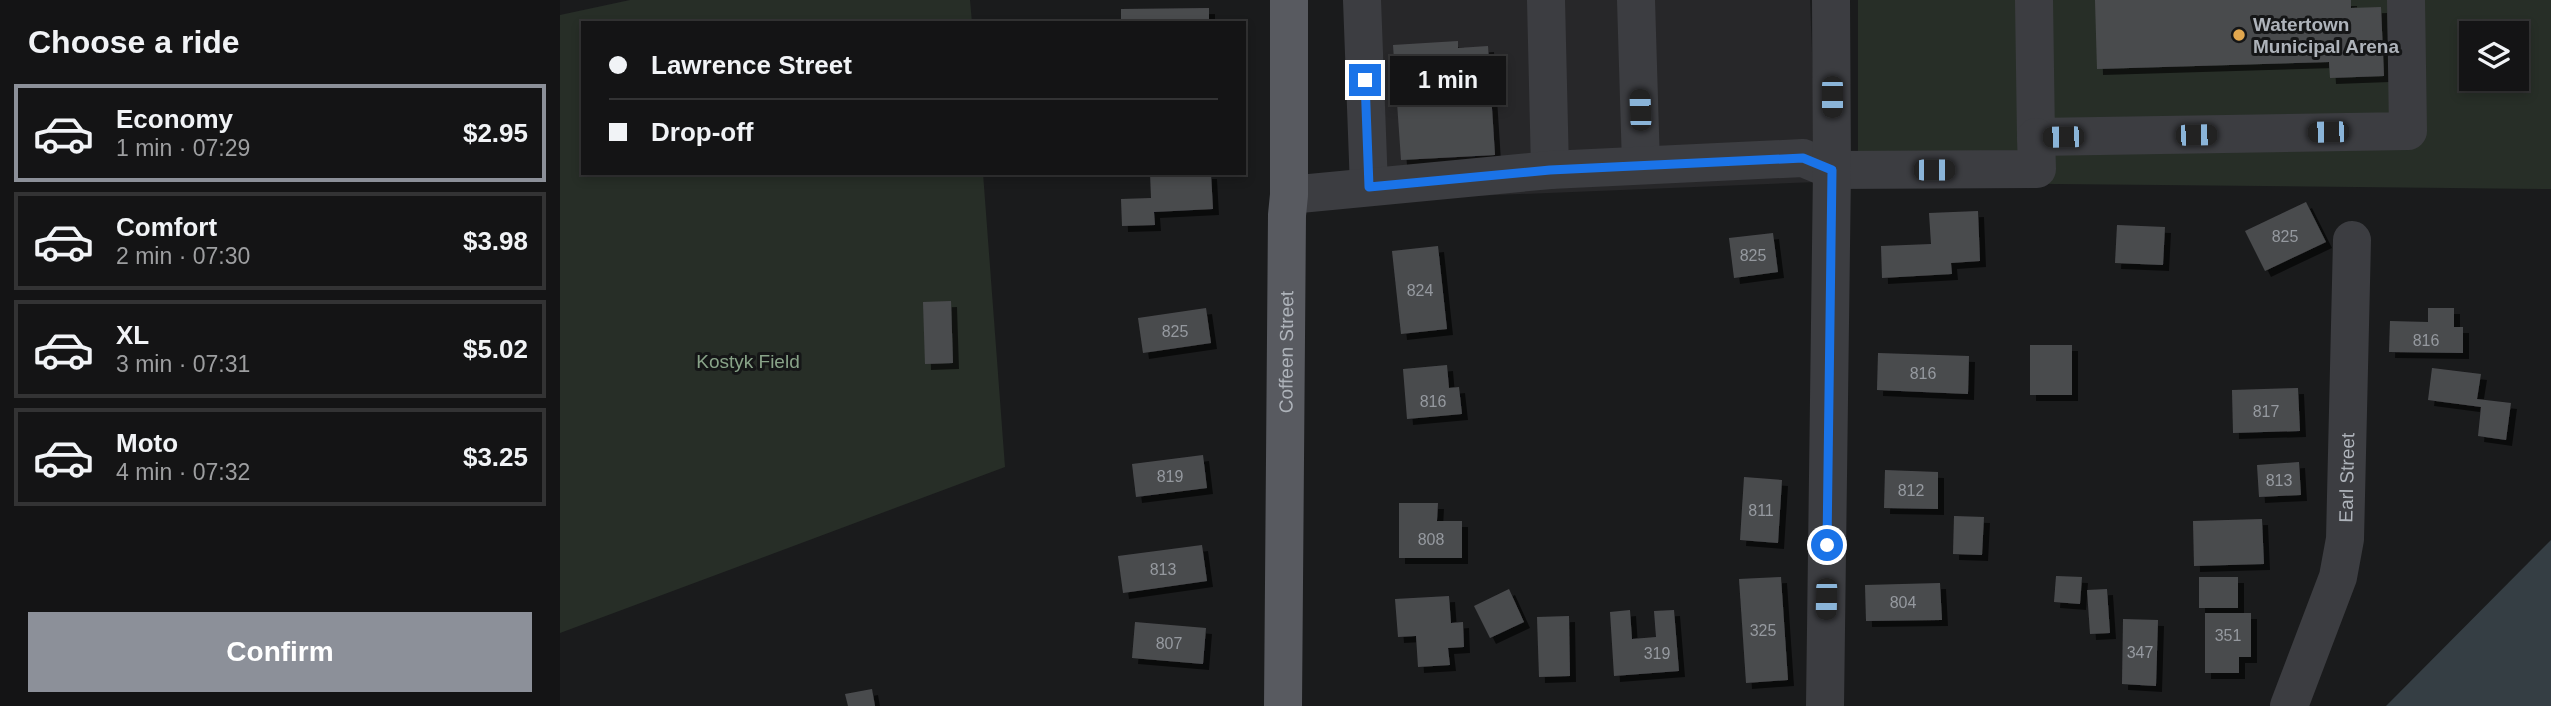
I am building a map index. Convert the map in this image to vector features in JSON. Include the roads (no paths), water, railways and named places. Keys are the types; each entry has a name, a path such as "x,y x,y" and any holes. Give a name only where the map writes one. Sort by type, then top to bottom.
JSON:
{"main road":[{"name":"Coffeen Street","path":"1283,706 1289,0"}],"street":[{"path":"1362,0 1369,187"},
{"path":"1546,0 1550,170"},
{"path":"1636,0 1641,165"},
{"path":"1825,706 1832,170 1831,0"},
{"path":"1289,194 1550,170 1803,158 1832,170 2037,169 2034,0"},
{"path":"2036,137 2408,131 2406,0"},
{"name":"Earl Street","path":"2289,706 2338,577 2345,539 2352,240"}],"place":[{"name":"Watertown Municipal Arena","path":"2239,35"}],"park label":[{"name":"Kostyk Field","path":"748,361"}]}
